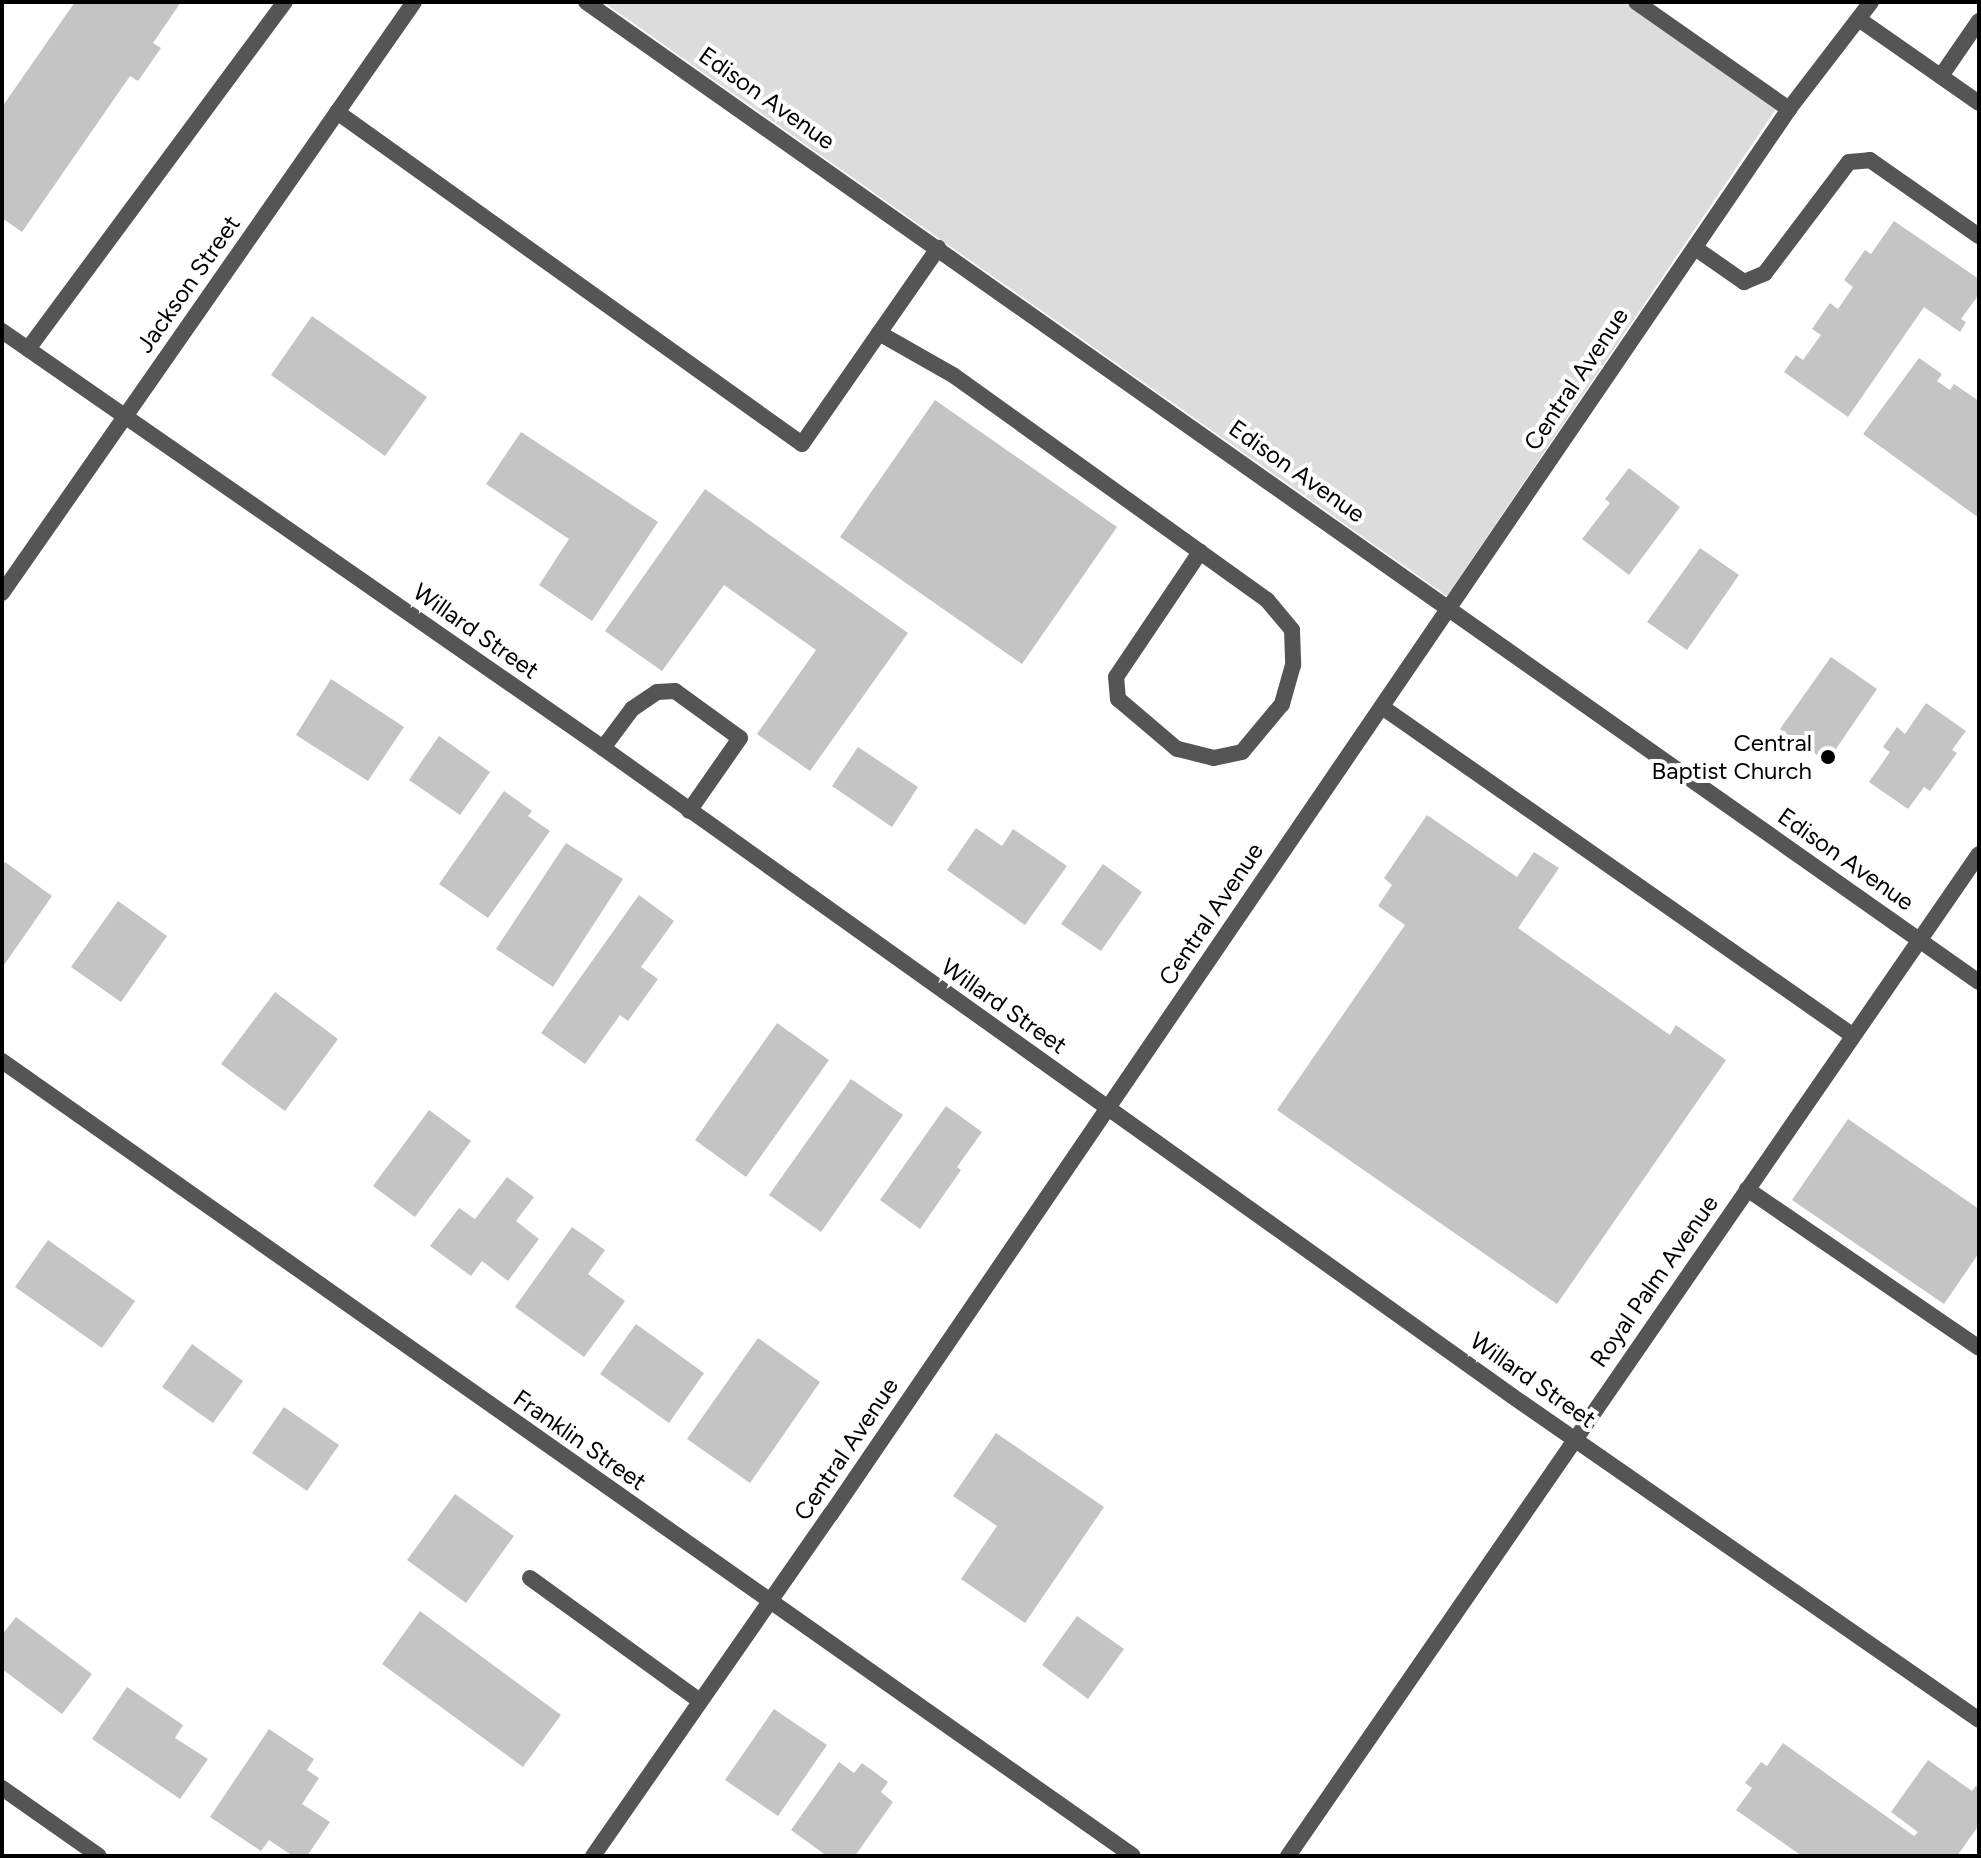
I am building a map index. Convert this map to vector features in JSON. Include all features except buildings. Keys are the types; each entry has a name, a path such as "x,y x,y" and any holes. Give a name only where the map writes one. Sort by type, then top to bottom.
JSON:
{"street":[{"path":"28,349 285,2"},
{"name":"Jackson Street","path":"2,593 414,2"},
{"name":"Edison Avenue","path":"586,2 1979,982"},
{"path":"1636,2 1789,109"},
{"name":"Central Avenue","path":"593,1856 1789,109 1871,2"},
{"path":"1860,20 1979,103"},
{"path":"1941,76 1979,21"},
{"path":"337,112 802,444 938,248"},
{"path":"1695,248 1744,282 1765,273 1849,162 1870,160 1979,236"},
{"name":"Willard Street","path":"2,331 603,748 1574,1438 1979,1720"},
{"path":"879,333 953,375 1267,600 1292,630 1293,665 1282,704 1242,752 1214,758 1177,749 1118,699 1116,677 1200,552"},
{"path":"603,748 632,709 657,692 675,691 740,738 689,811"},
{"path":"1382,707 1852,1035"},
{"name":"Royal Palm Avenue","path":"1288,1856 1918,939 1976,864"},
{"name":"Franklin Street","path":"2,1061 1133,1856"},
{"path":"1747,1189 1979,1348"},
{"path":"530,1578 700,1701"},
{"path":"2,1788 99,1856"}],"shaded area":[{"path":"603,2 1623,2 1776,109 1447,596"}],"place":[{"name":"Central Baptist Church","path":"1828,757"}]}
